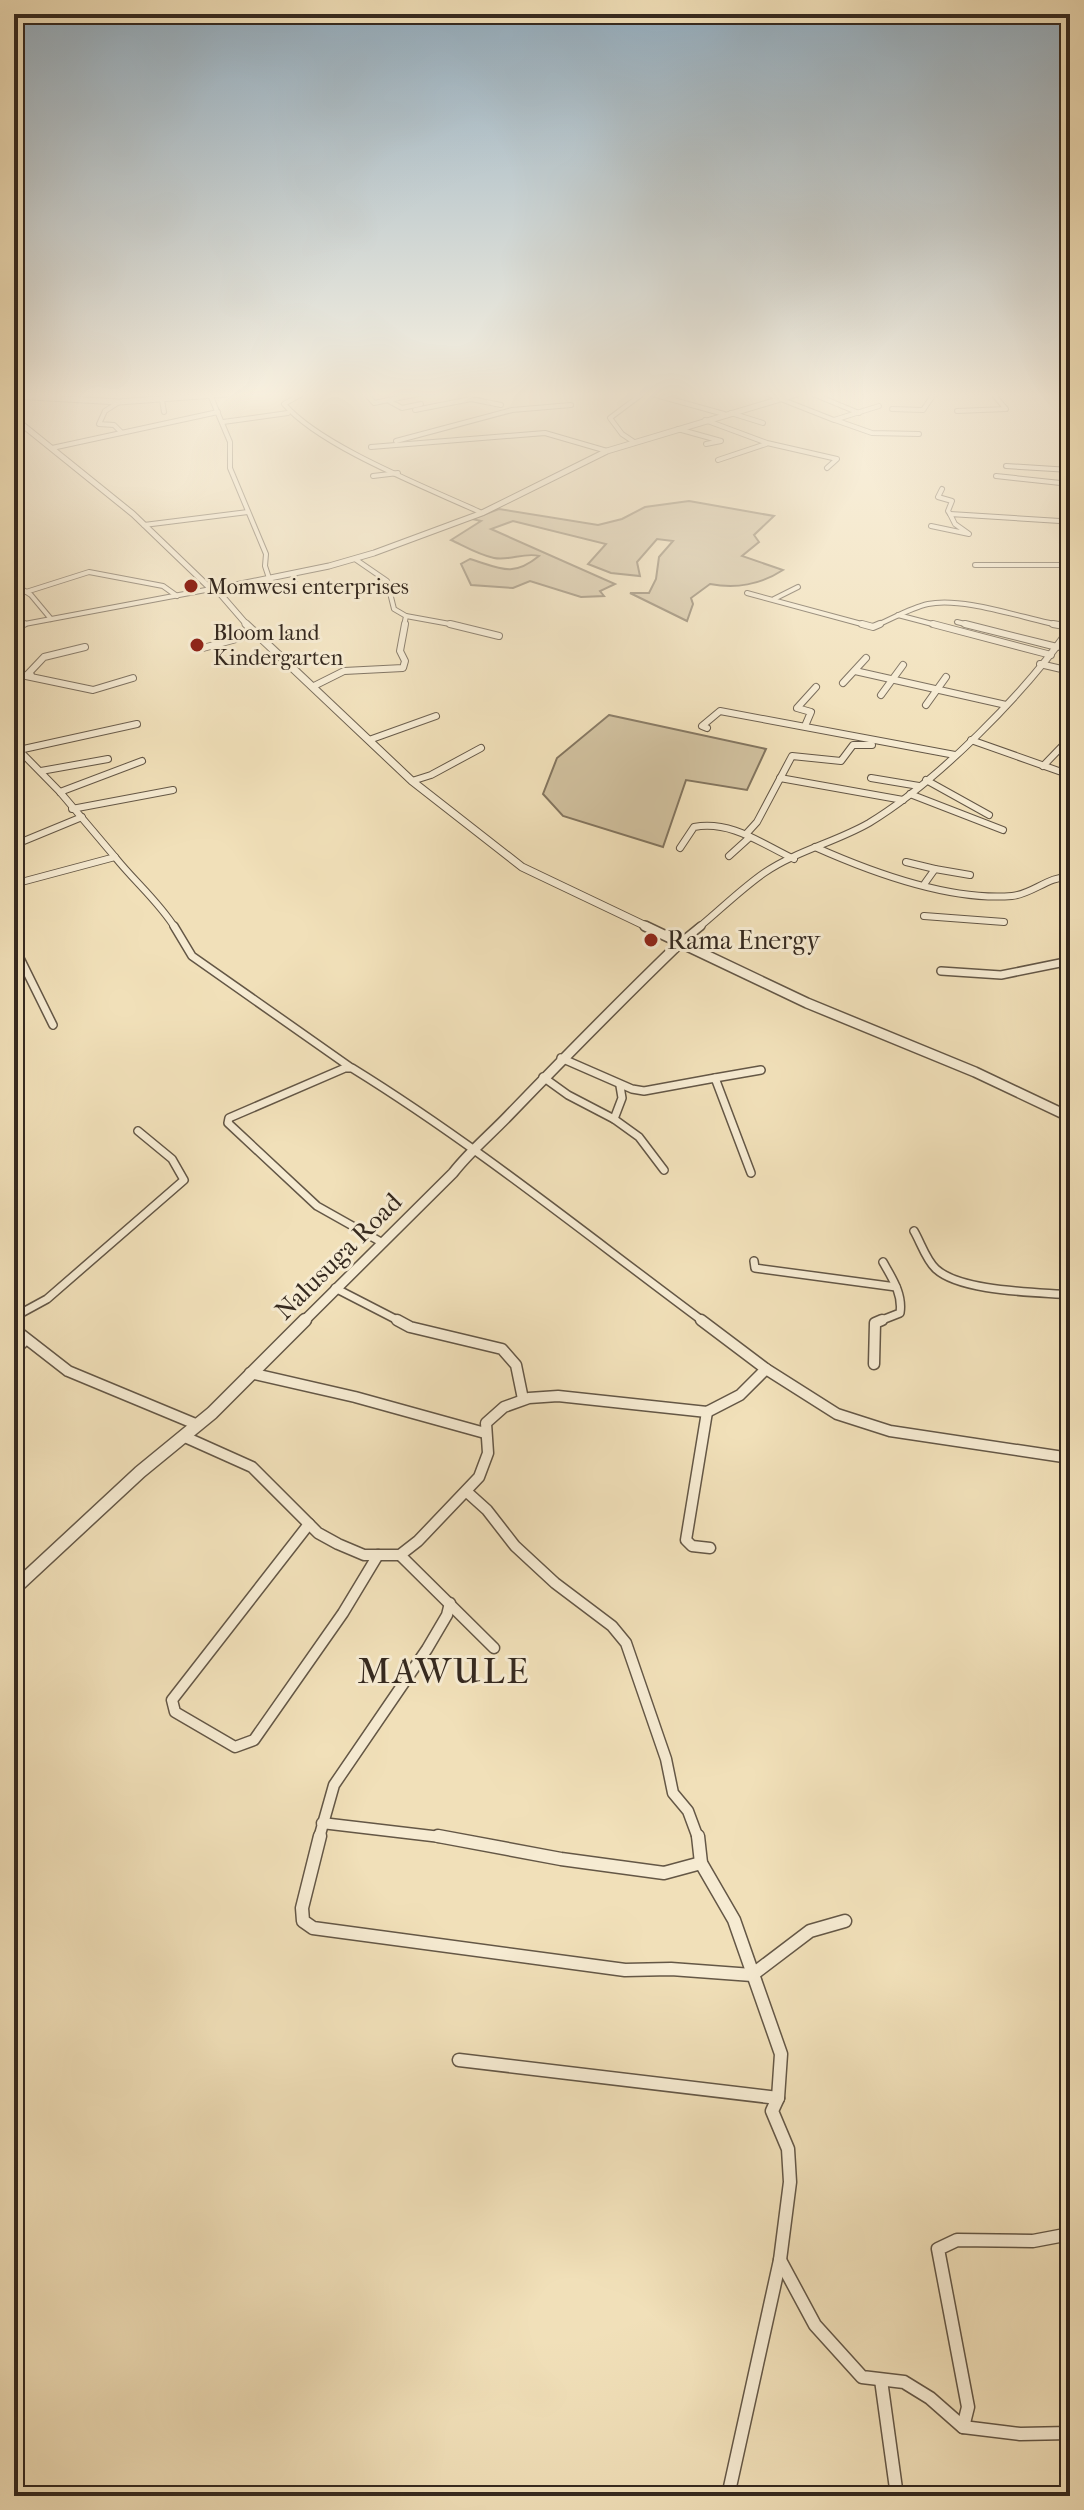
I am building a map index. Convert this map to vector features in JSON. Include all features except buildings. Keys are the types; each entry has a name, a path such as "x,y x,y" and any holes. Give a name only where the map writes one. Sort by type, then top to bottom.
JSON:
{"street":[{"path":"127,511 214,589 255,634 412,781 522,867 858,1026 975,1072 1070,1117"},
{"path":"478,511 482,513"},
{"path":"14,626 355,559 486,511"},
{"path":"931,526 969,534 955,524 948,511"},
{"path":"144,525 248,512 266,554 265,566 269,578"},
{"path":"950,514 1060,521 1070,525"},
{"path":"355,559 387,581 394,609 406,616 499,636"},
{"path":"975,565 1070,565"},
{"path":"26,592 64,577 89,572 163,586 177,596"},
{"path":"294,573 295,582"},
{"path":"14,584 26,592 51,619"},
{"path":"774,599 798,587"},
{"path":"680,943 765,872 867,824 903,800 1006,705 1051,655 1070,627 1024,619 992,609 946,603 928,604 873,627 747,593"},
{"path":"898,615 1051,655"},
{"path":"314,686 344,671 403,668 405,661 400,651 406,616"},
{"path":"957,622 1057,647"},
{"path":"203,648 255,634"},
{"path":"26,676 32,665 51,651 85,647"},
{"path":"843,683 866,658"},
{"path":"1040,664 1070,671"},
{"path":"881,695 903,665"},
{"path":"855,671 1006,705"},
{"path":"14,677 40,674"},
{"path":"26,676 93,690 133,678"},
{"path":"926,705 946,677"},
{"path":"805,726 811,713 797,708 816,687"},
{"path":"702,727 720,711 955,755"},
{"path":"369,740 436,716"},
{"path":"16,748 137,724"},
{"path":"1043,766 1070,738"},
{"path":"971,740 1070,775"},
{"path":"729,856 749,835 792,756 841,761 853,745 872,745"},
{"path":"16,748 41,771 141,890 166,913 192,956 471,1149 766,1369 837,1414 890,1431 1068,1460"},
{"path":"412,781 431,775 481,748"},
{"path":"41,771 108,759"},
{"path":"60,792 142,761"},
{"path":"780,778 903,800"},
{"path":"871,778 919,786"},
{"path":"926,780 989,815"},
{"path":"72,809 173,790"},
{"path":"910,794 1003,830"},
{"path":"14,845 82,817"},
{"path":"680,848 694,827 701,825 749,835 794,859"},
{"path":"815,847 872,871 1009,896 1032,891 1059,876 1070,877"},
{"path":"14,884 115,857"},
{"path":"906,862 970,875"},
{"path":"925,883 935,869"},
{"path":"924,916 1004,922"},
{"name":"Nalusuga Road","path":"14,1589 140,1472 198,1425 453,1173 471,1149 507,1117 561,1058 680,943"},
{"path":"14,946 53,1025"},
{"path":"941,971 1001,975 1070,961"},
{"path":"561,1058 620,1086 644,1091 761,1070"},
{"path":"352,1068 345,1068 227,1121 317,1206 381,1242"},
{"path":"543,1077 639,1137 664,1170"},
{"path":"715,1078 751,1173"},
{"path":"614,1119 622,1098 620,1086"},
{"path":"14,1317 47,1299 184,1180 183,1171 138,1131"},
{"path":"914,1231 935,1268 943,1273 1001,1288 1070,1295"},
{"path":"754,1261 755,1268 896,1287"},
{"path":"874,1364 875,1323 900,1313 902,1309 896,1287 883,1262"},
{"path":"335,1288 410,1327 502,1349 516,1365 523,1399"},
{"path":"14,1329 68,1371 198,1425"},
{"path":"14,1351 26,1339"},
{"path":"185,1437 252,1467 309,1524 338,1544 364,1555 400,1555 409,1551 445,1510 467,1492 488,1453 485,1433 493,1414 523,1399 591,1398 707,1412 725,1407 744,1394 766,1369"},
{"path":"250,1373 355,1397 485,1433"},
{"path":"707,1412 686,1540 692,1546 710,1548"},
{"path":"467,1492 487,1510 515,1546 555,1583 612,1626 626,1643 666,1759 673,1793 688,1811 698,1836 701,1863 734,1920 781,2054 778,2098 772,2111 788,2149 790,2182 780,2260 731,2493"},
{"path":"309,1524 172,1700 175,1712 235,1747 254,1740 343,1613 378,1555"},
{"path":"400,1555 494,1648"},
{"path":"450,1603 447,1615 427,1649 334,1785 302,1908 303,1921 313,1928 625,1970 671,1969 752,1975 810,1931 845,1921"},
{"path":"322,1823 425,1833 561,1859 664,1873 701,1863"},
{"path":"459,2060 678,2083 778,2098"},
{"path":"963,2427 968,2407 938,2249 957,2240 1033,2241 1070,2234"},
{"path":"780,2260 815,2325 862,2377 904,2382 930,2398 963,2427 1020,2434 1070,2433"},
{"path":"881,2380 897,2496"}],"shaded area":[{"path":"493,511 512,511 598,525 637,511 746,511 774,516 754,535 759,542 742,556 783,570 748,584 710,584 691,598 693,604 687,621 630,593 649,593 656,579 659,557 673,541 657,539 637,562 640,576 611,573 588,564 606,544 513,521 491,529 615,584 600,591 604,596 581,597 530,581 513,588 471,585 461,564 470,559 498,568 513,569 539,556 494,558 451,540 481,521 472,519"},
{"path":"609,715 766,749 747,790 686,780 663,847 563,816 543,794 557,758"}],"place":[{"name":"Momwesi enterprises","path":"191,586"},
{"name":"Bloom land Kindergarten","path":"197,645"},
{"name":"Rama Energy","path":"651,940"}],"district":[{"name":"MAWULE","path":"444,1670"}]}
